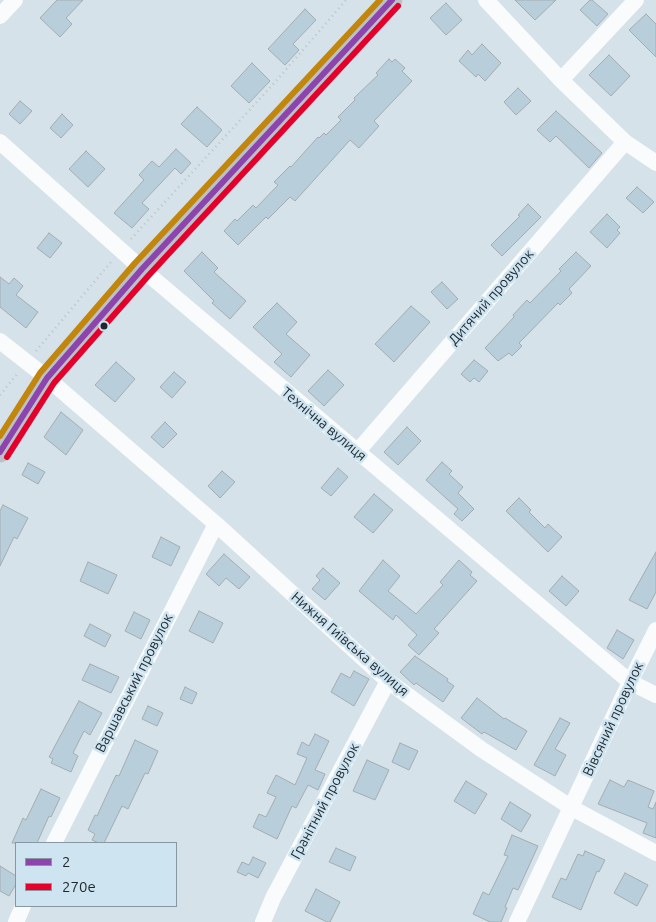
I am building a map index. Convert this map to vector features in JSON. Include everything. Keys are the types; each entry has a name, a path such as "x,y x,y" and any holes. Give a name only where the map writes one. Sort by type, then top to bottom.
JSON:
{"main road":[{"path":"0,452 47,378 142,268 392,0"}],"street":[{"path":"0,16 15,0"},
{"path":"486,0 561,80 625,142 656,163"},
{"path":"561,80 636,0"},
{"name":"Технічна вулиця","path":"0,142 121,250 630,682 656,695"},
{"name":"Дитячий провулок","path":"358,452 625,142"},
{"name":"Нижня Гиївська вулиця","path":"0,341 47,378 216,524 388,681 481,749 572,808 656,853"},
{"name":"Варшавський провулок","path":"55,842 216,524"},
{"name":"Вівсяний провулок","path":"517,922 656,630"},
{"name":"Гранітний провулок","path":"263,922 388,681"},
{"path":"16,922 23,907"}],"path":[{"path":"0,395 121,250 277,80 346,0"}],"building":[{"path":"57,0 83,0 66,18 72,24 60,37 40,18"},
{"path":"515,0 556,0 535,20"},
{"path":"590,0 608,14 597,26 580,10"},
{"path":"446,3 462,20 446,35 430,18"},
{"path":"305,9 316,20 293,44 299,50 285,65 268,49"},
{"path":"646,14 656,24 656,57 629,30"},
{"path":"482,44 501,63 485,81 478,74 476,77 459,61 468,50 472,55"},
{"path":"609,55 630,76 611,96 589,75"},
{"path":"389,59 392,62 395,59 405,68 402,71 412,81 374,121 379,126 359,148 350,140 295,201 290,197 268,219 266,217 238,245 224,231 235,219 237,221 253,205 256,208 278,185 274,182 291,167 318,137 324,133 326,135 341,120 338,117 355,100 354,98 378,75 376,73"},
{"path":"252,63 270,81 249,103 231,86"},
{"path":"518,88 531,101 516,115 504,102"},
{"path":"20,101 32,111 20,124 9,114"},
{"path":"197,107 222,130 207,147 181,124"},
{"path":"556,111 602,153 589,168 556,136 550,142 537,130"},
{"path":"62,114 73,125 61,138 50,128"},
{"path":"176,149 191,163 181,174 175,168 142,203 149,209 132,228 114,213 144,180 139,175 152,161 159,167"},
{"path":"86,151 105,169 88,187 69,169"},
{"path":"637,187 654,202 643,213 626,198"},
{"path":"528,204 541,217 502,256 491,245 520,216 518,215"},
{"path":"607,214 620,227 617,230 620,233 607,248 590,232"},
{"path":"49,233 62,243 50,258 37,248"},
{"path":"202,252 218,268 214,272 246,301 230,319 212,303 214,301 184,271"},
{"path":"576,252 591,266 569,289 572,293 560,305 558,303 519,343 522,346 512,356 509,353 498,361 485,348 527,300 530,303 561,271 559,269"},
{"path":"0,277 9,284 14,278 23,286 16,295 38,312 26,328 0,307"},
{"path":"442,282 458,299 447,309 431,292"},
{"path":"277,303 297,322 286,334 310,355 291,377 274,362 282,354 253,327"},
{"path":"411,306 430,322 394,362 375,344"},
{"path":"474,360 488,371 479,382 474,378 470,382 461,374"},
{"path":"116,362 135,379 115,402 95,385"},
{"path":"328,370 344,385 324,406 308,391"},
{"path":"174,372 186,382 172,398 160,387"},
{"path":"61,412 83,430 66,455 44,437"},
{"path":"165,422 177,434 163,448 151,437"},
{"path":"407,427 421,441 398,465 384,452"},
{"path":"442,462 452,471 449,474 463,487 458,493 474,509 462,521 454,514 458,509 426,480"},
{"path":"28,463 45,472 38,484 22,475"},
{"path":"338,468 348,477 331,496 321,488"},
{"path":"222,471 235,482 220,498 208,486"},
{"path":"374,494 393,510 373,533 354,517"},
{"path":"519,498 531,510 529,512 545,528 548,524 562,537 548,552 506,511"},
{"path":"3,505 28,518 17,539 14,537 0,566 0,511"},
{"path":"161,537 180,547 171,566 152,557"},
{"path":"656,552 656,592 647,609 629,600"},
{"path":"224,554 250,577 239,589 226,578 219,586 206,574"},
{"path":"383,560 400,576 388,591 416,614 443,585 440,582 459,560 472,572 470,575 477,581 434,629 439,633 419,655 408,645 417,635 396,615 393,620 359,591"},
{"path":"88,562 117,575 108,594 80,581"},
{"path":"323,568 340,583 325,600 312,589 320,580 316,576"},
{"path":"562,576 579,591 566,606 549,591"},
{"path":"199,611 223,623 213,643 189,631"},
{"path":"134,612 150,620 141,639 125,631"},
{"path":"90,624 111,635 105,647 84,636"},
{"path":"617,630 634,640 623,659 607,648"},
{"path":"415,656 448,679 447,681 454,686 443,702 416,683 414,685 400,672"},
{"path":"90,664 119,677 111,693 82,680"},
{"path":"354,671 369,679 354,706 331,692 341,673 350,678"},
{"path":"185,687 197,693 192,704 180,699"},
{"path":"477,698 504,719 527,731 516,750 484,732 482,734 461,718"},
{"path":"79,701 102,713 90,735 84,731 73,753 78,756 71,772 51,763 53,759 49,757"},
{"path":"148,706 163,713 157,726 142,719"},
{"path":"560,718 570,723 555,749 566,755 555,776 534,765"},
{"path":"315,734 329,741 315,770 325,774 318,790 308,785 296,808 292,806 277,839 253,827 259,814 266,817 276,797 267,793 276,775 295,785 307,758 297,754 302,742 309,746"},
{"path":"135,740 158,751 148,774 145,773 128,809 122,806 104,842 97,842 92,840 95,834 88,830 95,815 97,816 116,775 119,776"},
{"path":"400,743 418,751 409,770 392,762"},
{"path":"367,760 389,770 375,800 353,791"},
{"path":"610,780 624,787 628,780 654,791 648,807 653,809 656,802 656,838 643,833 647,823 598,804"},
{"path":"466,781 487,794 475,814 454,801"},
{"path":"41,789 60,798 51,817 49,816 37,842 12,843 23,818 26,820"},
{"path":"510,802 531,815 521,832 501,819"},
{"path":"512,835 538,846 518,890 513,888 501,922 490,922 473,914 483,892 489,895 508,856 504,855"},
{"path":"336,848 356,857 350,871 329,862"},
{"path":"585,851 605,860 599,872 597,871 581,910 552,897 561,878 566,880 578,854 583,856"},
{"path":"253,857 266,863 258,878 248,873 246,876 237,872 242,862 249,865"},
{"path":"0,866 15,875 15,886 9,896 0,891"},
{"path":"625,873 648,885 637,906 614,893"},
{"path":"316,889 340,902 330,922 305,911"}],"transit line":[{"path":"0,436 40,373 135,263 380,0"},
{"name":"2","path":"0,452 47,378 142,269 392,0"},
{"name":"270е","path":"7,457 54,383 149,275 398,6"}]}
